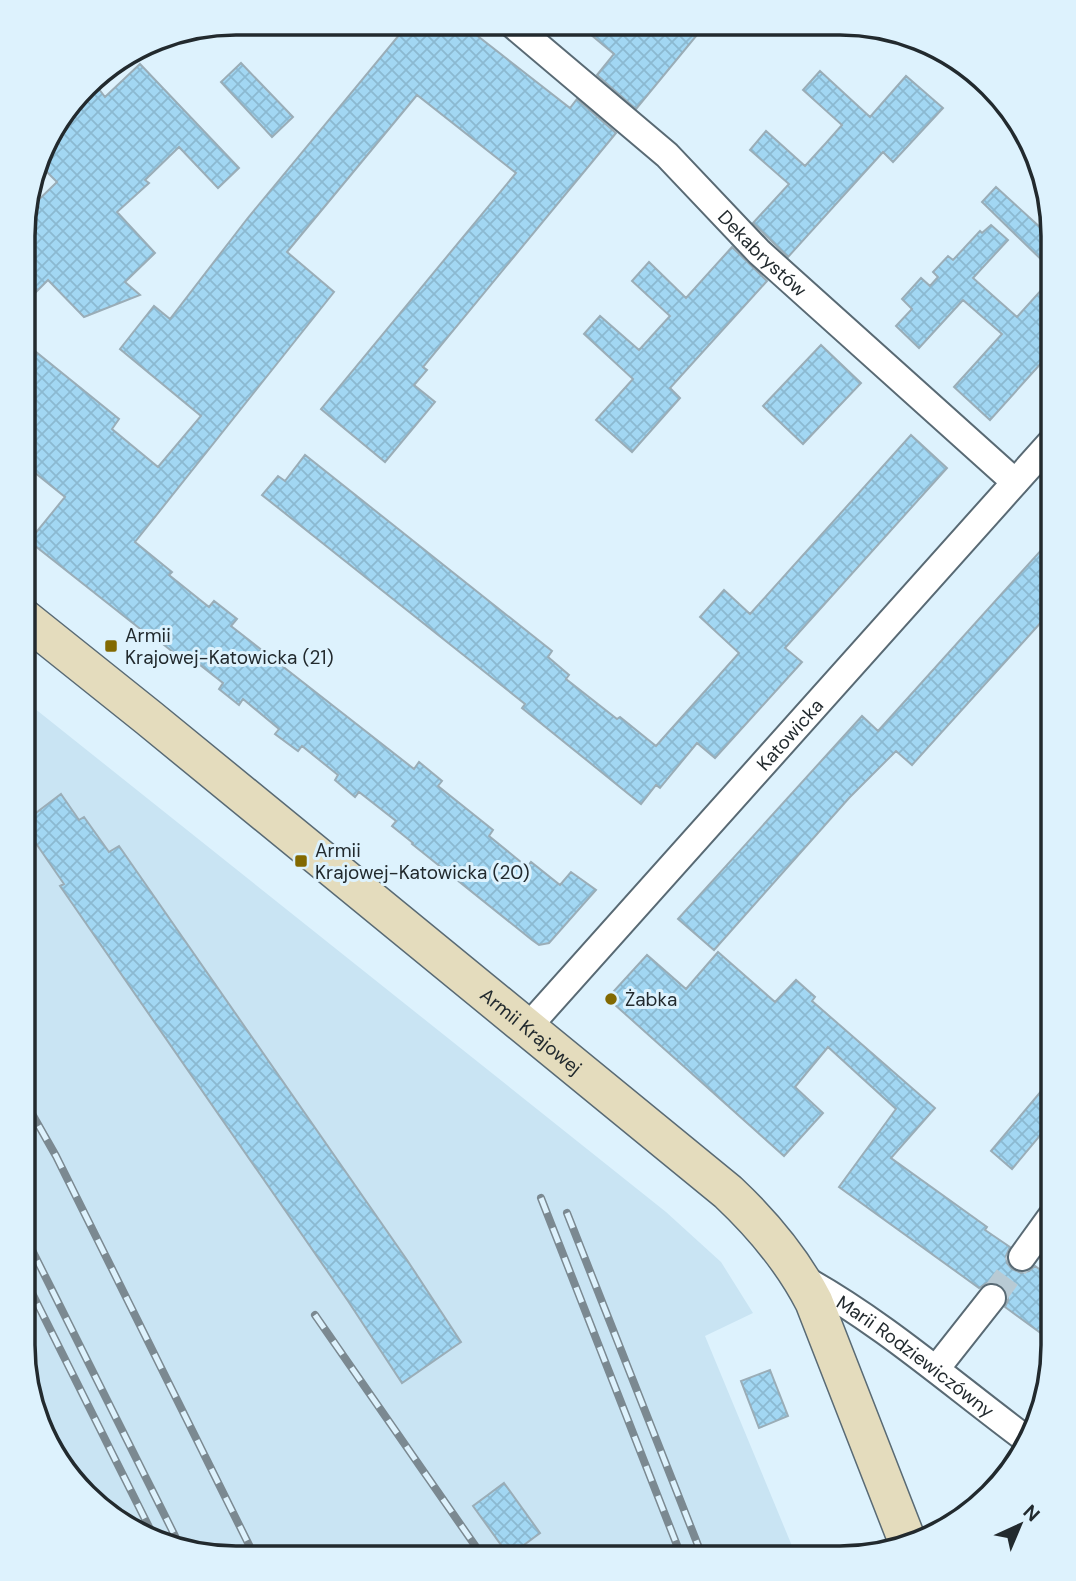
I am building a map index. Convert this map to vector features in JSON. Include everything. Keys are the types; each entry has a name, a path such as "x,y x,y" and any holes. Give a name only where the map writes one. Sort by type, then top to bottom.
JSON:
{"street":[{"name":"Dekabrystów","path":"525,35 667,155 759,252 1015,482"},
{"name":"Katowicka","path":"527,1028 1041,453"},
{"name":"Armii Krajowej","path":"35,627 728,1192 755,1218 802,1278 814,1302 905,1535"},
{"path":"1022,1257 1041,1231"},
{"name":"Marii Rodziewiczówny","path":"802,1278 832,1295 936,1369 1020,1434"},
{"path":"936,1369 992,1298"}],"shaded area":[{"path":"35,709 666,1212 721,1262 753,1313 705,1336 792,1546 210,1544 159,1531 136,1519 94,1487 69,1457 56,1434 39,1384 35,1358"}],"building":[{"path":"399,35 476,35 570,108 577,99 616,133 423,367 427,370 414,385 435,402 385,462 321,409 516,173 417,95 287,252 334,292 135,542 172,572 169,575 209,607 214,601 237,619 231,626 414,769 419,762 442,781 438,786 493,830 489,836 527,867 531,862 560,885 571,872 596,890 549,943 539,945 412,844 392,826 396,821 359,792 355,797 335,780 338,775 302,746 298,751 275,734 279,729 243,699 239,705 219,689 223,683 186,654 182,659 159,641 158,643 35,546 35,534 65,497 35,473 35,353 119,419 112,429 158,467 201,416 120,349 154,306 170,319 247,219"},
{"path":"591,35 697,35 636,109 597,75 614,54"},
{"path":"241,63 293,117 272,137 221,82"},
{"path":"140,64 239,168 218,188 179,147 145,180 149,183 117,212 155,253 125,282 140,295 84,317 48,280 35,293 37,210 39,199 57,182 46,171 69,124 99,90 105,97"},
{"path":"820,71 870,117 906,76 943,108 893,162 883,152 788,257 753,223 789,184 750,150 766,131 805,166 842,125 803,90"},
{"path":"996,187 1040,227 1041,259 982,202"},
{"path":"991,225 1008,240 973,278 1017,317 1041,290 1041,363 990,420 954,387 1002,334 963,300 919,348 896,326 912,309 902,299 921,278 930,286 938,277 933,272 948,256 953,260 980,231 982,233"},
{"path":"732,247 767,281 670,388 680,398 632,452 596,420 633,379 584,334 600,316 639,350 670,316 632,281 649,262 686,298"},
{"path":"821,345 861,383 803,444 763,406"},
{"path":"911,435 947,468 785,648 802,662 715,758 697,743 660,788 656,785 641,804 522,708 525,704 262,495 278,476 285,481 305,455 552,651 548,657 569,675 566,679 656,746 739,653 700,617 724,590 750,614"},
{"path":"1041,550 1041,622 912,765 896,751 849,798 714,950 678,919 862,716 878,731"},
{"path":"61,794 79,820 84,817 109,852 119,846 461,1342 402,1383 60,886 64,884 35,842 35,814"},
{"path":"718,952 775,1002 796,980 815,997 812,1001 935,1108 891,1158 987,1227 985,1230 1010,1247 1006,1256 1012,1269 1021,1273 1035,1266 1041,1270 1041,1333 1005,1307 1007,1293 1001,1285 987,1283 979,1288 839,1187 896,1109 828,1047 795,1087 823,1113 784,1156 614,1004 613,992 647,955 686,989"},
{"path":"1041,1091 1041,1134 1012,1169 991,1151"},
{"path":"770,1370 788,1416 759,1428 741,1381"},
{"path":"504,1483 540,1533 522,1546 502,1546 473,1506"}],"tunnel":[{"path":"992,1298 1022,1257"}],"railway":[{"path":"35,1119 56,1156 250,1546"},
{"path":"541,1198 677,1546"},
{"path":"567,1213 698,1546"},
{"path":"35,1256 175,1536"},
{"path":"35,1299 148,1525"},
{"path":"315,1315 475,1546"}],"place":[{"name":"Armii Krajowej-Katowicka (21)","path":"111,646"},
{"name":"Armii Krajowej-Katowicka (20)","path":"301,861"},
{"name":"Żabka","path":"611,999"}]}
